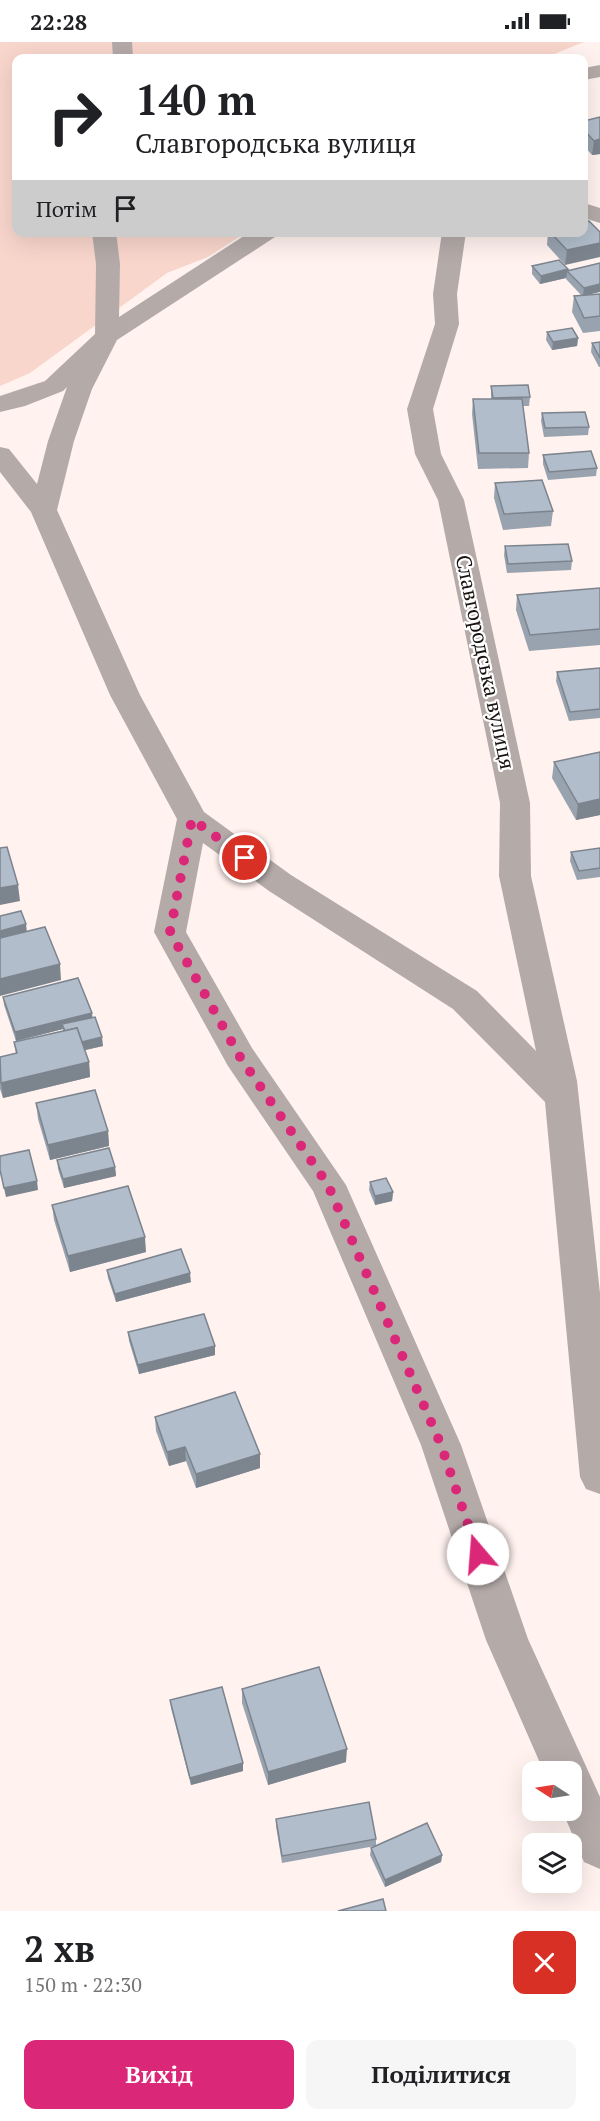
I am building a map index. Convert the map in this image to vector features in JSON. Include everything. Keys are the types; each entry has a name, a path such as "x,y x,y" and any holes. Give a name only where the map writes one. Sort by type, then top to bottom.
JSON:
{"street":[{"path":"44,510 61,441 79,388 107,336 108,264 105,237"},
{"path":"0,404 54,386 107,336 259,237"},
{"name":"Славгородська вулиця","path":"453,237 445,294 447,324 420,409 428,454 451,500 515,802 515,876 562,1098 600,1477"},
{"path":"0,455 44,510 125,695 192,819 280,883 465,1000 562,1098"},
{"path":"192,819 170,932 240,1057 328,1185 441,1445 507,1641 561,1761"},
{"path":"582,1806 600,1847"}],"shaded area":[{"path":"0,42 584,42 554,54 12,54 12,237 239,237 208,257 167,273 30,373 0,386"}],"building":[{"path":"600,117 600,139 594,141 588,134 588,120"},
{"path":"588,221 600,232 600,243 567,250 555,237 588,237"},
{"path":"559,260 568,269 541,276 532,266"},
{"path":"600,263 600,284 584,288 567,271"},
{"path":"600,294 600,316 584,318 574,296"},
{"path":"572,328 578,338 553,342 547,332"},
{"path":"600,342 600,358 592,343"},
{"path":"528,385 530,397 493,398 491,386"},
{"path":"473,399 522,399 529,453 479,453"},
{"path":"585,412 589,427 545,428 542,413"},
{"path":"591,451 597,468 549,472 543,455"},
{"path":"542,480 553,511 504,514 495,483"},
{"path":"568,544 572,561 508,564 505,546"},
{"path":"600,588 600,629 530,635 517,595"},
{"path":"600,668 600,709 570,712 557,672"},
{"path":"600,752 600,799 578,804 554,762"},
{"path":"7,847 18,885 0,888 0,848"},
{"path":"600,848 600,868 579,871 571,852"},
{"path":"21,911 26,924 0,931 0,916"},
{"path":"45,927 60,964 0,979 0,938"},
{"path":"78,978 92,1013 15,1032 3,997"},
{"path":"95,1017 102,1037 82,1042 77,1028 65,1031 62,1024"},
{"path":"77,1028 89,1062 1,1083 0,1057 17,1053 14,1042"},
{"path":"95,1090 108,1131 48,1145 36,1103"},
{"path":"109,1148 115,1167 63,1179 57,1160"},
{"path":"29,1150 37,1181 4,1188 0,1156"},
{"path":"386,1178 393,1192 375,1196 370,1182"},
{"path":"128,1186 145,1237 68,1256 52,1205"},
{"path":"181,1249 190,1273 115,1294 107,1270"},
{"path":"204,1314 215,1346 138,1365 128,1332"},
{"path":"235,1392 260,1454 196,1474 185,1447 167,1452 155,1417"},
{"path":"319,1667 347,1749 268,1772 242,1689"},
{"path":"222,1687 243,1763 190,1778 170,1700"},
{"path":"369,1802 376,1839 282,1856 276,1819"},
{"path":"427,1823 442,1855 385,1880 371,1848"},
{"path":"383,1899 386,1911 338,1911"}],"route":[{"path":"245,858 192,819 170,932 240,1057 328,1185 441,1445 478,1554"}]}
